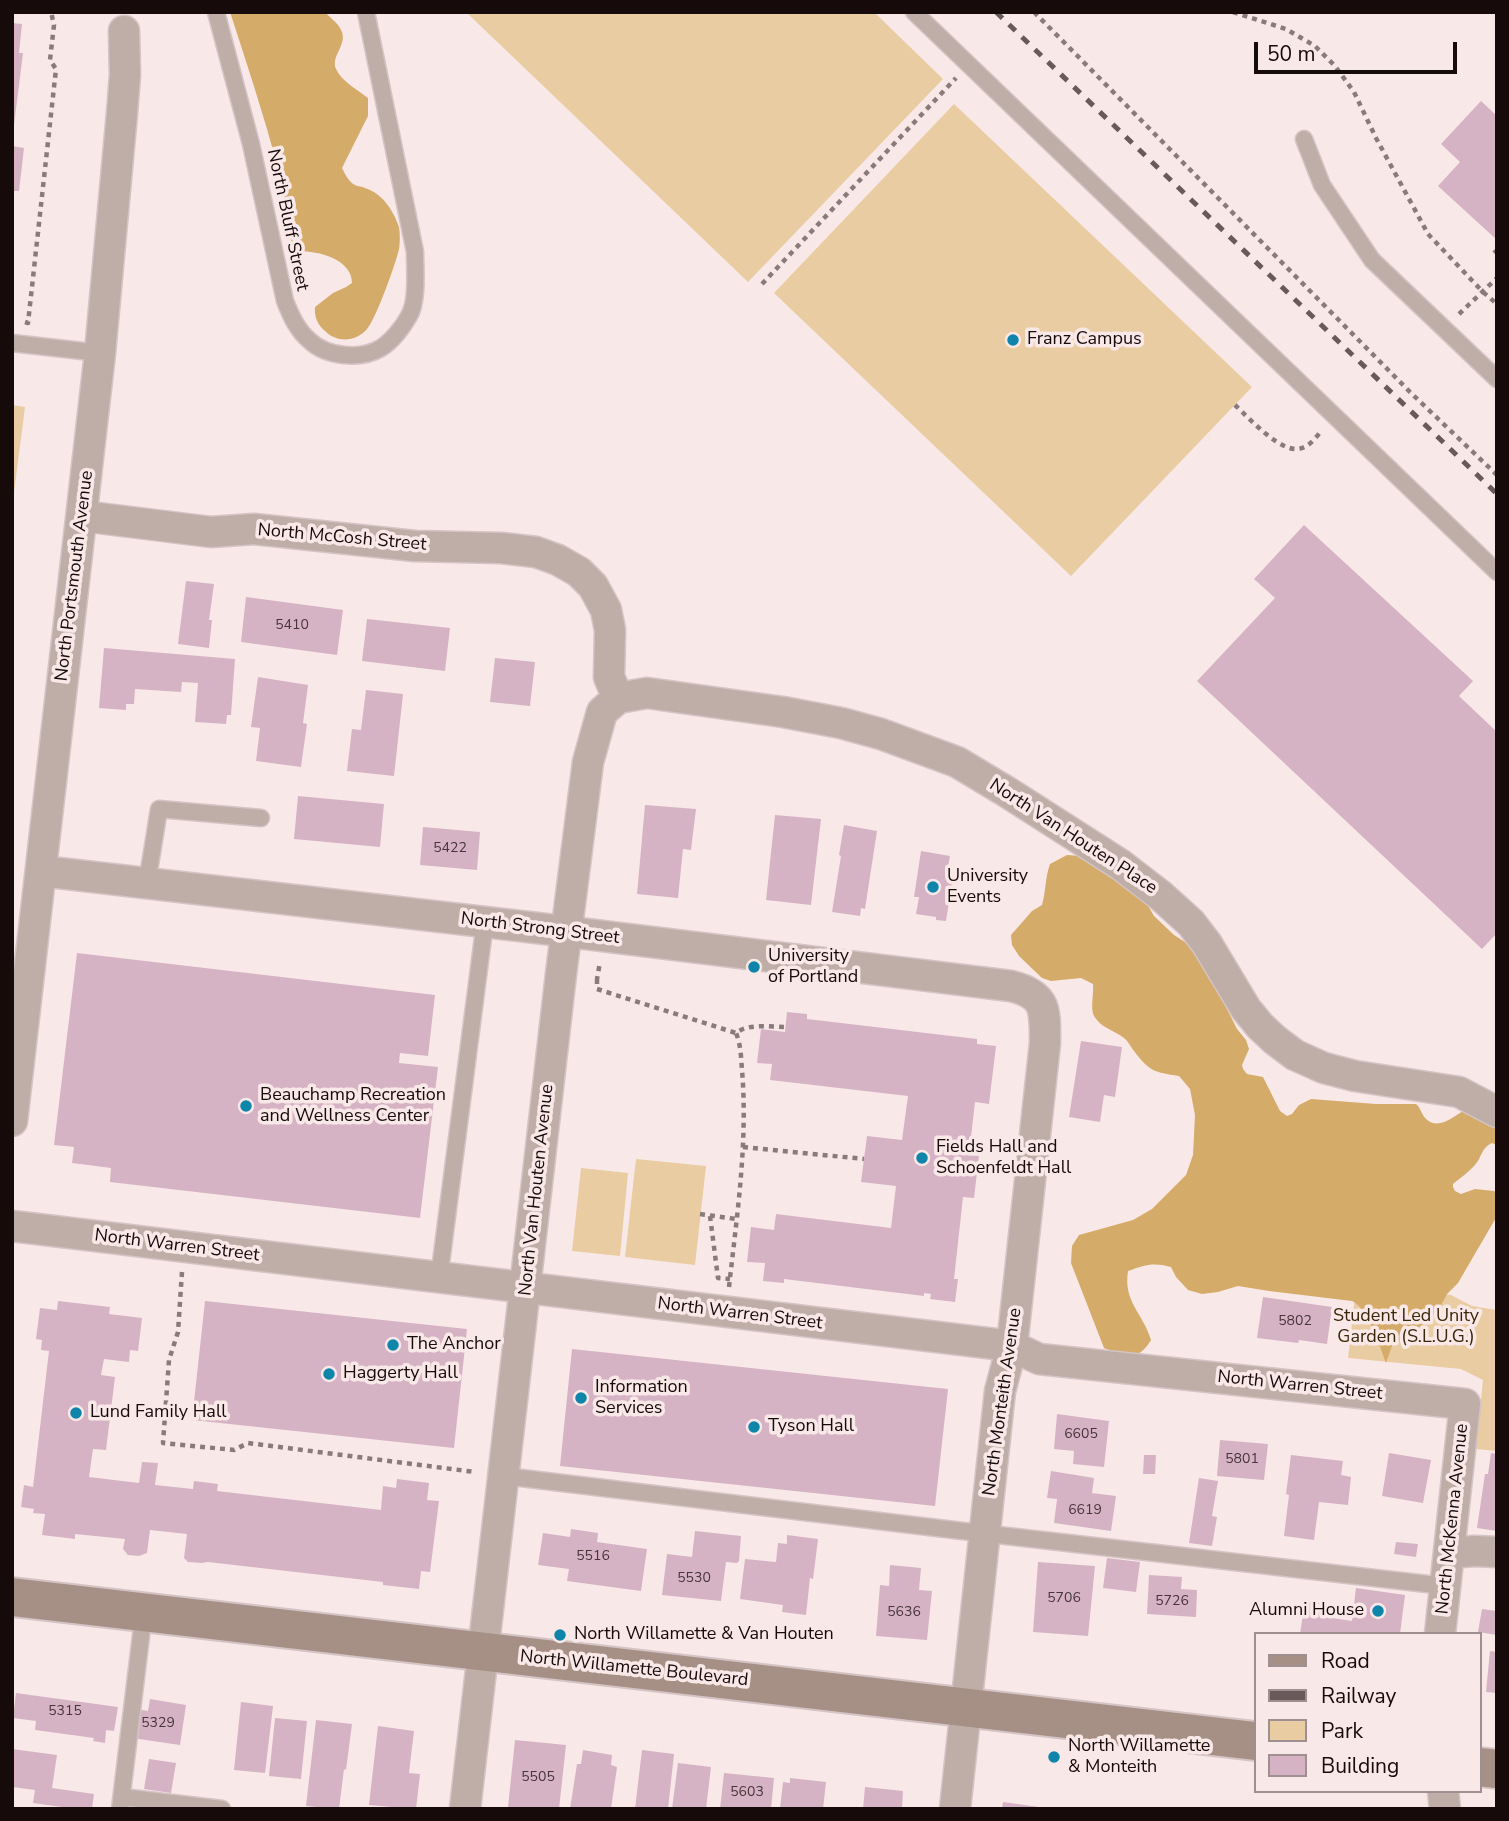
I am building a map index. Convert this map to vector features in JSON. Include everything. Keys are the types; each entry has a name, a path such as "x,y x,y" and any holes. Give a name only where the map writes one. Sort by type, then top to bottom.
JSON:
{"main road":[{"name":"North Willamette Boulevard","path":"12,1597 1254,1741"}],"street":[{"name":"North Portsmouth Avenue","path":"12,1121 16,1052 41,871 100,353 125,75 124,21"},
{"name":"North McCosh Street","path":"82,516 211,531 254,529 415,546 500,548 536,552 579,572 593,586 606,610 610,630 609,677 618,698"},
{"name":"North Van Houten Place","path":"618,698 647,693 830,720 921,747 957,762 1111,858 1160,895 1191,923 1260,1026 1295,1055 1324,1068 1355,1076 1460,1092 1497,1112"},
{"name":"North Van Houten Avenue","path":"465,1809 566,932 589,762 602,712 618,698"},
{"name":"North Strong Street","path":"41,871 1010,986 1026,990 1037,997"},
{"name":"North Monteith Avenue","path":"955,1809 1000,1391 1012,1346 1045,1043 1044,1014 1037,997"},
{"name":"North Warren Street","path":"12,1226 1012,1346 1039,1359 1465,1404"},
{"name":"North McKenna Avenue","path":"1440,1632 1465,1404"},
{"path":"1449,1552 1497,1552"}],"lane":[{"name":"North Bluff Street","path":"216,12 251,144 285,301 293,321 311,342 332,354 364,355 381,348 396,334 411,313 415,287 415,252 366,12"},
{"path":"914,12 1497,572"},
{"path":"1304,139 1322,185 1373,260 1497,379"},
{"path":"12,343 100,353"},
{"path":"147,883 159,808 261,818"},
{"path":"439,1278 485,922"},
{"path":"504,1476 1446,1586"},
{"path":"144,1611 121,1803 222,1809"}],"path":[{"path":"27,323 56,69 50,60 54,25 51,12"},
{"path":"1034,12 1411,394 1497,475"},
{"path":"1233,12 1286,29 1315,47 1335,66 1354,92 1428,234 1497,304"},
{"path":"762,284 969,64"},
{"path":"1443,329 1497,278"},
{"path":"1235,405 1280,445 1290,449 1301,449 1313,441 1335,415"},
{"path":"597,979 597,989 736,1033"},
{"path":"736,1033 749,1028 786,1027"},
{"path":"710,1216 718,1278 730,1279 743,1147 743,1087 736,1033"},
{"path":"743,1147 864,1159"},
{"path":"701,1214 736,1219"},
{"path":"183,1247 178,1332 169,1360 163,1443 234,1450 248,1443 504,1476"}],"green space":[{"path":"230,12 325,12 342,34 342,44 335,64 338,73 368,98 368,116 342,168 353,184 377,194 386,203 399,227 400,241 394,266 375,314 367,329 352,339 335,338 320,326 317,320 315,307 352,283 351,275 333,258 299,251 289,237 280,175"},
{"path":"466,12 874,12 943,79 748,282"},
{"name":"Franz Campus","path":"954,104 1252,387 1071,576 774,293"},
{"path":"12,405 25,407 12,508"},
{"path":"1067,855 1083,856 1146,902 1154,916 1174,935 1193,947 1237,1029 1246,1040 1249,1049 1242,1065 1243,1069 1247,1074 1263,1077 1280,1111 1287,1116 1311,1099 1416,1104 1426,1119 1435,1123 1445,1122 1463,1111 1497,1124 1497,1145 1492,1143 1486,1147 1475,1165 1453,1184 1453,1187 1461,1194 1475,1189 1494,1191 1497,1193 1497,1216 1458,1283 1447,1294 1438,1311 1406,1338 1393,1343 1386,1363 1368,1319 1352,1301 1238,1286 1202,1294 1188,1290 1171,1267 1154,1264 1128,1271 1127,1282 1131,1299 1151,1340 1141,1352 1131,1356 1104,1348 1071,1263 1072,1246 1079,1235 1133,1220 1152,1209 1186,1175 1193,1155 1195,1115 1190,1089 1179,1076 1158,1072 1149,1067 1125,1039 1097,1020 1092,1009 1093,984 1081,978 1051,981 1042,978 1019,956 1012,945 1011,935 1032,911 1042,905 1050,864"},
{"path":"636,1159 706,1166 695,1265 625,1257"},
{"path":"581,1168 628,1173 620,1256 572,1251"},
{"name":"Student Led Unity Garden (S.L.U.G.)","path":"1356,1288 1389,1288 1451,1295 1472,1306 1497,1310 1497,1451 1476,1449 1483,1380 1461,1369 1348,1358"}],"building":[{"path":"12,23 22,24 19,53 23,53 14,125 12,125"},
{"path":"1481,101 1497,116 1497,240 1438,186 1460,162 1441,144"},
{"path":"12,146 24,148 19,191 12,191"},
{"path":"1304,525 1473,681 1459,696 1497,732 1497,933 1482,949 1197,681 1275,598 1254,579"},
{"path":"186,581 214,584 209,620 212,620 209,648 178,644"},
{"path":"246,597 343,610 337,655 241,642"},
{"path":"367,619 450,628 445,671 362,661"},
{"path":"104,648 235,659 231,715 227,715 226,724 195,722 198,683 182,682 181,692 135,689 134,704 126,704 126,710 99,708"},
{"path":"495,658 535,662 530,706 490,702"},
{"path":"258,677 308,685 303,723 307,724 301,767 256,761 260,728 251,727"},
{"path":"366,690 403,694 394,776 347,771 352,729 361,730"},
{"path":"298,796 384,804 380,847 294,839"},
{"path":"645,805 696,809 691,850 683,849 678,898 637,894"},
{"path":"775,815 821,819 811,905 766,900"},
{"path":"844,825 877,831 865,909 861,908 860,916 832,912"},
{"path":"423,827 480,832 477,870 420,865"},
{"name":"University Events","path":"921,851 950,856 946,877 953,878 946,921 916,914 919,897 914,897"},
{"name":"Beauchamp Recreation and Wellness Center","path":"77,953 435,995 428,1056 400,1053 399,1063 438,1067 420,1218 110,1182 111,1168 72,1163 74,1147 54,1145"},
{"name":"Fields Hall and Schoenfeldt Hall","path":"787,1012 807,1014 807,1019 977,1039 977,1044 996,1046 989,1104 975,1102 969,1155 979,1156 974,1198 963,1197 954,1279 958,1279 955,1302 930,1299 931,1294 924,1293 924,1296 784,1279 784,1283 763,1281 765,1263 747,1262 751,1227 774,1230 776,1214 891,1228 896,1186 861,1182 867,1136 902,1140 908,1096 770,1080 772,1064 757,1063 761,1029 785,1032"},
{"path":"1081,1041 1122,1047 1115,1097 1104,1095 1100,1122 1069,1117"},
{"path":"1263,1297 1332,1307 1327,1344 1257,1338"},
{"name":"Lund Family Hall","path":"58,1301 110,1307 109,1314 142,1318 138,1351 130,1350 129,1362 104,1359 101,1375 115,1377 106,1450 93,1449 89,1477 139,1483 142,1462 158,1463 155,1485 193,1489 194,1481 218,1484 217,1491 381,1510 383,1486 396,1488 397,1479 429,1483 427,1500 439,1501 430,1572 421,1571 419,1589 383,1585 383,1582 188,1562 184,1558 187,1534 150,1530 147,1553 139,1556 128,1555 123,1549 125,1539 75,1534 75,1539 42,1535 45,1514 33,1513 34,1509 21,1507 24,1485 33,1487 49,1351 41,1350 42,1340 36,1339 40,1308 57,1310"},
{"name":"Haggerty Hall","path":"205,1301 467,1329 454,1448 192,1420"},
{"name":"Tyson Hall","path":"572,1349 948,1389 935,1506 560,1466"},
{"path":"1057,1414 1109,1421 1104,1467 1073,1464 1074,1451 1054,1449"},
{"path":"1220,1440 1268,1444 1264,1480 1217,1476"},
{"path":"1389,1453 1431,1460 1423,1503 1382,1496"},
{"path":"1491,1453 1497,1454 1497,1531 1477,1528"},
{"path":"1144,1455 1156,1455 1155,1474 1143,1474"},
{"path":"1291,1455 1343,1461 1341,1475 1351,1477 1348,1505 1319,1502 1314,1540 1284,1536"},
{"path":"1051,1471 1094,1478 1092,1493 1116,1496 1111,1531 1054,1523 1057,1499 1047,1498"},
{"path":"1199,1478 1218,1481 1212,1516 1217,1517 1212,1546 1189,1543"},
{"path":"571,1529 598,1533 597,1542 647,1549 641,1591 567,1581 569,1569 538,1565 543,1533 570,1537"},
{"path":"695,1531 741,1536 739,1561 726,1562 721,1601 662,1595 667,1554 692,1557"},
{"path":"787,1535 818,1539 806,1615 782,1612 783,1605 740,1599 745,1559 776,1562 778,1543 787,1544"},
{"path":"1396,1542 1418,1544 1416,1557 1394,1554"},
{"path":"1107,1558 1140,1562 1136,1592 1103,1588"},
{"path":"1038,1562 1095,1566 1088,1636 1033,1632"},
{"path":"890,1565 921,1568 919,1590 932,1591 927,1640 876,1636 880,1585 889,1586"},
{"path":"1149,1575 1182,1577 1181,1589 1197,1590 1196,1617 1147,1614"},
{"name":"Alumni House","path":"1356,1588 1405,1595 1400,1632 1300,1632 1305,1601 1327,1604 1326,1617 1352,1621"},
{"path":"1482,1609 1497,1611 1497,1635 1478,1632"},
{"path":"1490,1651 1497,1652 1497,1693 1486,1692"},
{"path":"16,1693 118,1707 114,1731 106,1730 105,1743 93,1741 94,1738 35,1730 36,1721 13,1718"},
{"path":"150,1699 186,1705 180,1745 132,1738 136,1709 148,1711"},
{"path":"241,1702 273,1706 265,1773 234,1770"},
{"path":"275,1718 307,1721 301,1779 269,1776"},
{"path":"316,1720 352,1724 339,1809 306,1806"},
{"path":"378,1726 414,1731 409,1773 420,1774 416,1809 369,1805"},
{"path":"515,1740 566,1745 559,1809 508,1807"},
{"path":"12,1749 57,1755 52,1788 94,1794 92,1809 33,1803 35,1790 12,1787"},
{"path":"583,1750 612,1755 611,1765 617,1767 611,1809 570,1809 577,1764 581,1764"},
{"path":"642,1750 674,1754 668,1809 635,1809"},
{"path":"149,1759 176,1763 171,1793 144,1789"},
{"path":"678,1763 711,1767 706,1809 672,1809"},
{"path":"724,1773 774,1778 771,1809 720,1809"},
{"path":"790,1778 826,1782 823,1809 780,1809 783,1782 790,1783"},
{"path":"865,1787 903,1791 902,1809 863,1809"},
{"path":"1003,1802 1039,1807 1039,1809 1002,1809"}],"railway":[{"path":"996,12 1497,494"}],"place":[{"name":"Franz Campus","path":"1013,340"},
{"name":"University Events","path":"933,887"},
{"name":"University of Portland","path":"754,967"},
{"name":"Beauchamp Recreation and Wellness Center","path":"246,1106"},
{"name":"Fields Hall and Schoenfeldt Hall","path":"922,1158"},
{"name":"The Anchor","path":"393,1345"},
{"name":"Haggerty Hall","path":"329,1374"},
{"name":"Information Services","path":"581,1398"},
{"name":"Lund Family Hall","path":"76,1413"},
{"name":"Tyson Hall","path":"754,1427"},
{"name":"Alumni House","path":"1378,1611"},
{"name":"North Willamette & Van Houten","path":"560,1635"},
{"name":"North Willamette & Monteith","path":"1054,1757"}]}
